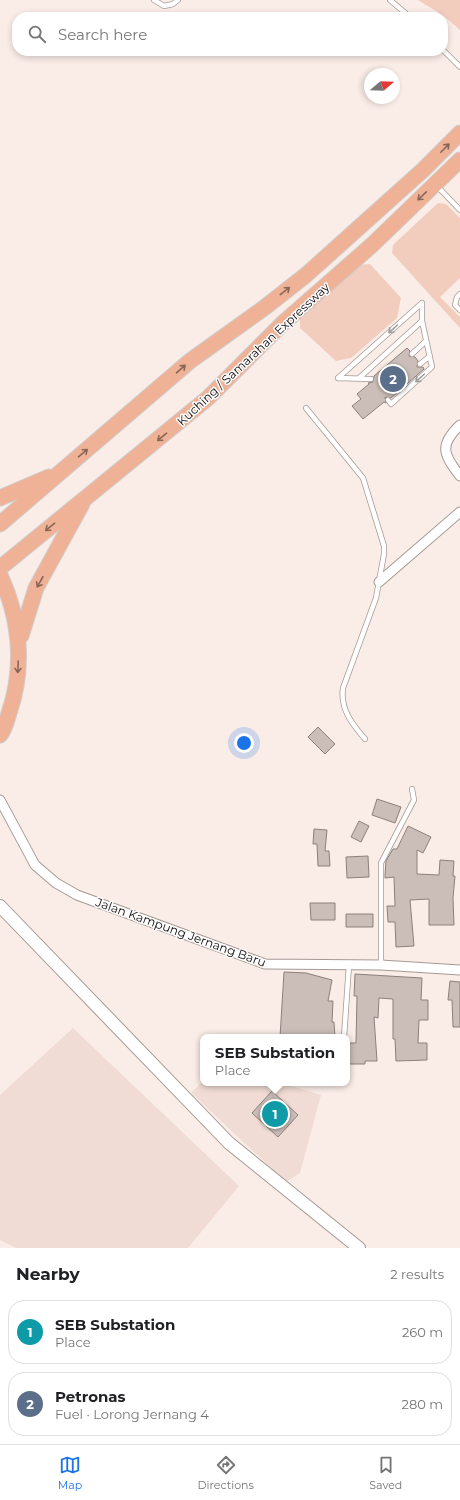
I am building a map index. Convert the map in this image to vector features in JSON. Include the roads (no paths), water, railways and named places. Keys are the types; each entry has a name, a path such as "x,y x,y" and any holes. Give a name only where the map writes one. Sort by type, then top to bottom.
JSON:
{"highway":[{"name":"Kuching / Samarahan Expressway","path":"0,524 190,361 306,275 423,170 460,133"},
{"name":"Kuching / Samarahan Expressway","path":"0,568 208,398 282,324 372,245 460,160"},
{"path":"0,498 63,470"},
{"path":"0,735 15,695 19,643 36,588 86,498"},
{"path":"0,575 14,610 19,643"}],"street":[{"path":"460,425 449,436 446,448 448,460 460,476"},
{"path":"379,582 460,512"},
{"name":"Jalan Kampung Jernang Baru","path":"0,800 35,865 56,883 77,895 265,964 381,964 460,970"},
{"path":"0,906 229,1143 358,1248"}],"lane":[{"path":"154,0 164,6 173,4 178,0"},
{"path":"390,0 404,12"},
{"path":"448,55 460,67"},
{"path":"435,183 460,210"},
{"path":"460,294 457,297 455,305 460,310"},
{"path":"371,379 338,378 422,303 422,321 432,367 391,404 388,400"},
{"path":"358,379 422,321"},
{"path":"412,354 426,341"},
{"path":"420,364 430,356"},
{"path":"306,408 363,478 383,539 384,554 376,598 343,688 342,697 350,721 365,738"},
{"path":"381,964 381,863 414,800 412,789"},
{"path":"344,1034 350,964"}],"place":[{"name":"Petronas","path":"393,379"},
{"name":"SEB Substation","path":"275,1114"}]}
